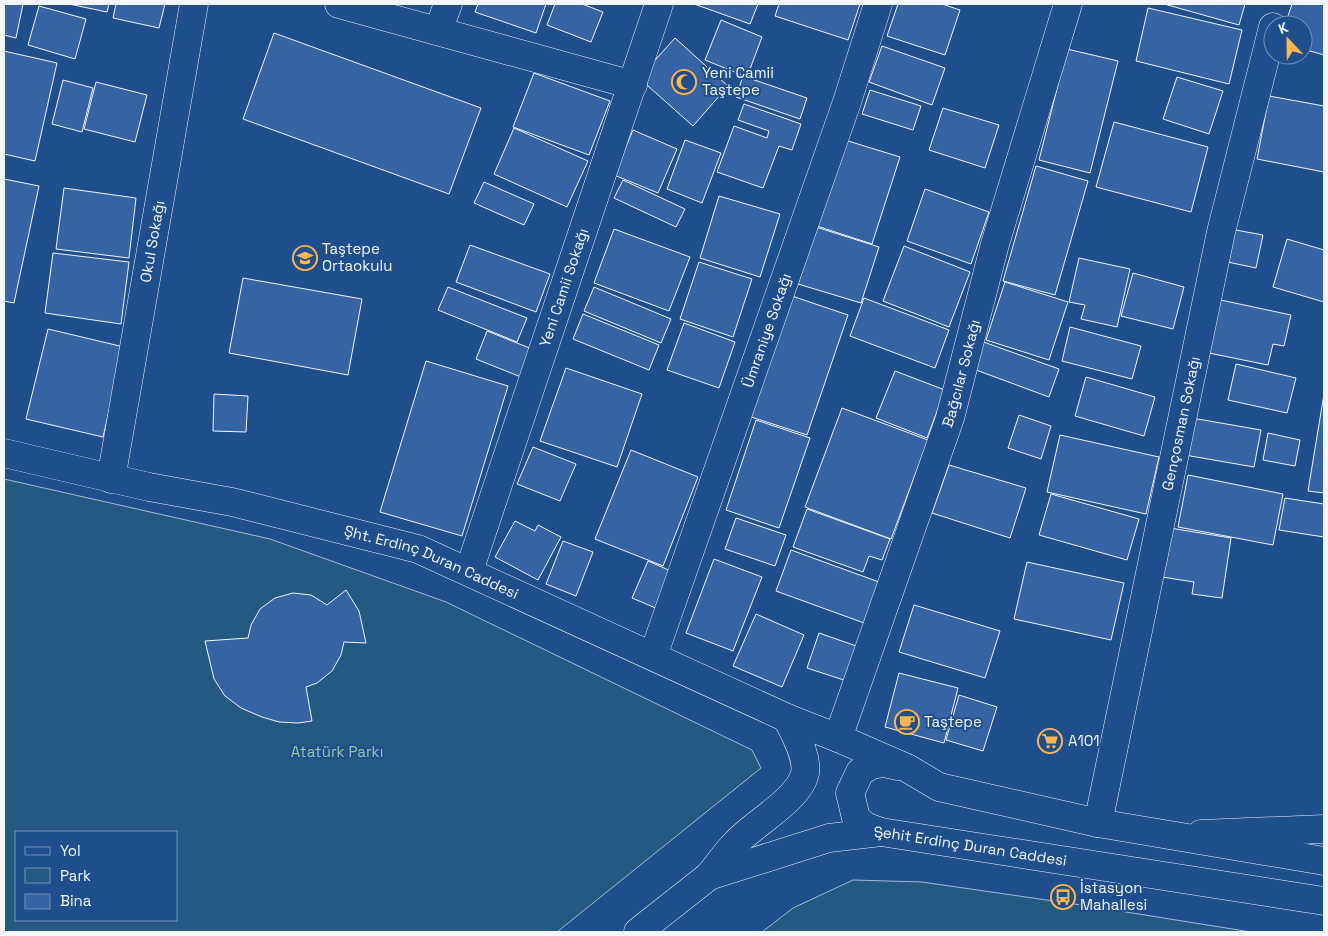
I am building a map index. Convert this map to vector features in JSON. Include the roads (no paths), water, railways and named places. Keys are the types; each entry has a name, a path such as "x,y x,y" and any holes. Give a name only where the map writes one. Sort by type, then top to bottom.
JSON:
{"street":[{"name":"Okul Sokağı","path":"111,478 194,4"},
{"path":"339,4 633,85"},
{"path":"438,31 448,4"},
{"name":"Yeni Camii Sokağı","path":"468,571 660,4"},
{"name":"Ümraniye Sokağı","path":"653,656 847,102 878,4"},
{"name":"Bağcılar Sokağı","path":"838,738 950,418 995,244 1068,4"},
{"name":"Gençosman Sokağı","path":"1098,823 1221,232 1263,65"},
{"name":"Şht. Erdinç Duran Caddesi","path":"4,453 149,487 232,502 418,549 787,718 907,768"},
{"path":"709,876 736,842 782,804 800,786 805,772 804,762 800,744 787,718"},
{"path":"881,832 865,826 856,818 850,793 860,772 871,764 884,763 907,768 939,787 1098,823 1324,860"},
{"path":"1170,836 1324,829"},
{"name":"Şehit Erdinç Duran Caddesi","path":"641,931 709,876 829,838 881,832 1324,901"}],"place":[{"name":"Yeni Camii Taştepe","path":"684,82"},
{"name":"Taştepe Ortaokulu","path":"305,258"},
{"name":"Taştepe","path":"907,722"},
{"name":"A101","path":"1050,741"},
{"name":"İstasyon Mahallesi","path":"1063,897"}],"park label":[{"name":"Atatürk Parkı","path":"337,752"}]}
